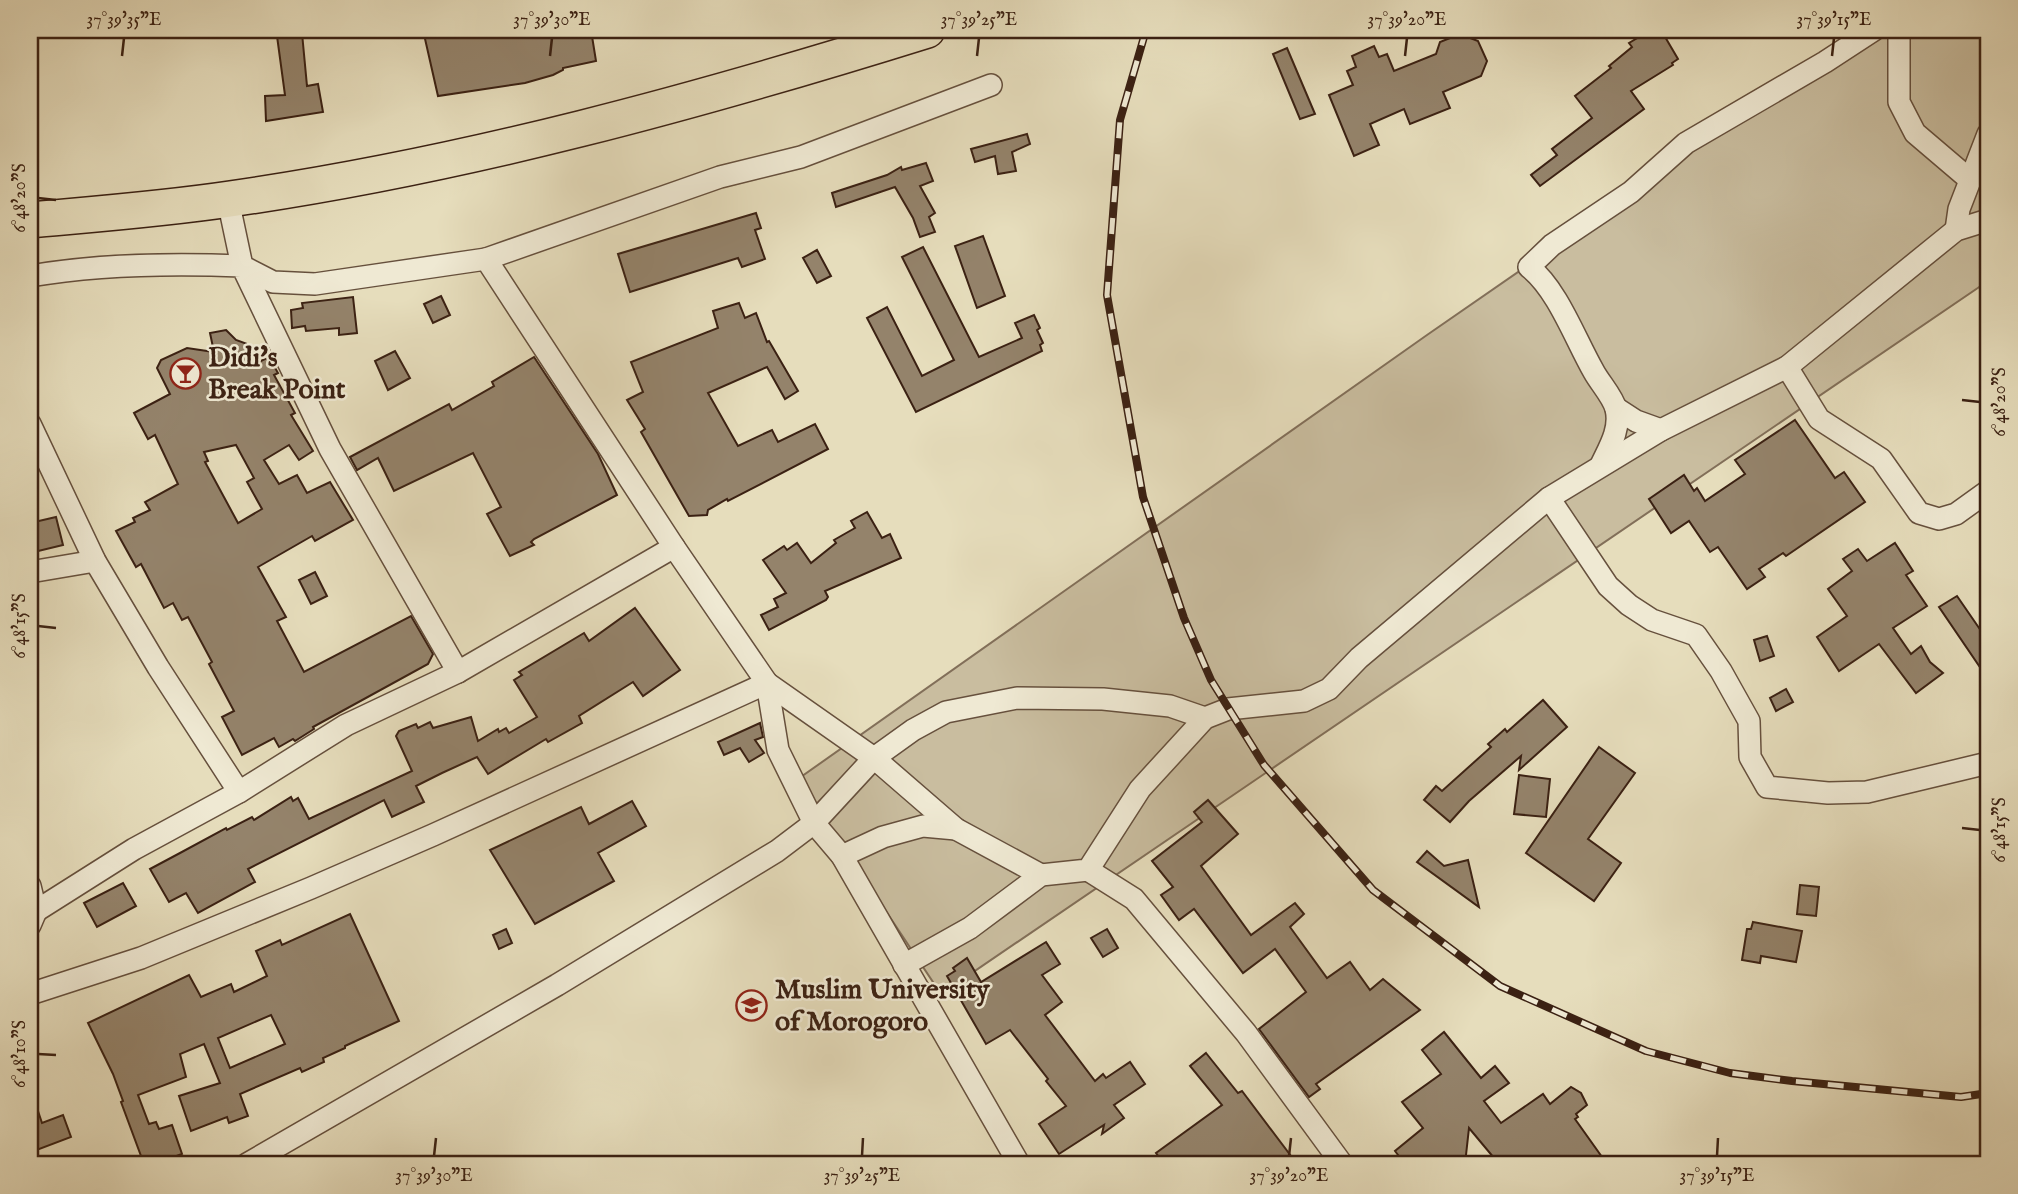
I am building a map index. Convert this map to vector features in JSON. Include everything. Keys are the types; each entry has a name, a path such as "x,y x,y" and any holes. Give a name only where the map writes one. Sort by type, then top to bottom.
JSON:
{"highway":[{"path":"30,220 228,200 366,176 536,140 819,63 927,30"}],"street":[{"path":"1661,430 1636,421 1616,408 1558,305 1539,275 1529,267 1552,245 1631,192 1686,143 1825,62 1874,30"},
{"path":"1899,30 1899,102 1915,133 1969,179"},
{"path":"30,276 61,271 170,263 242,266 273,282 315,284 486,259 720,177 801,158 991,85"},
{"path":"1956,230 1959,209 1969,179 1988,134"},
{"path":"228,200 242,266 330,449 458,672"},
{"path":"1088,870 1140,789 1205,718 1228,709 1304,701 1329,689 1369,650 1549,498 1661,430 1787,367 1956,230 1988,220"},
{"path":"486,259 674,547 767,683 874,758 956,829 1041,875"},
{"path":"1787,367 1819,419 1881,459 1919,513 1938,519 1956,514 1988,491"},
{"path":"1601,465 1616,433 1616,408"},
{"path":"30,424 95,561 158,667 239,792"},
{"path":"1549,498 1608,586 1629,606 1652,620 1696,635 1721,671 1749,721 1750,757 1767,788 1828,793 1867,792 1988,763"},
{"path":"30,886 33,918 134,849 239,792 346,725 458,672 674,547"},
{"path":"30,572 95,561"},
{"path":"767,683 778,750 814,823 842,856 1019,1164"},
{"path":"30,994 141,958 311,888 767,683"},
{"path":"247,1164 557,985 777,851 814,823 874,758 913,730 946,712 1017,698 1103,699 1170,706 1205,718"},
{"path":"842,856 883,837 923,826 956,829"},
{"path":"904,965 970,928 1041,875 1088,870 1134,899 1246,1033 1342,1164"}],"shaded area":[{"path":"1868,30 1988,30 1988,281 941,994 798,779 1427,335"}],"building":[{"path":"423,30 591,30 596,61 563,68 553,75 525,83 438,96"},
{"path":"1651,30 1661,30 1678,59 1673,65 1631,91 1644,109 1540,186 1531,175 1557,155 1552,149 1592,118 1575,96 1611,68 1609,66 1632,47 1629,43"},
{"path":"302,33 307,86 318,84 323,112 266,121 265,96 285,95 277,36"},
{"path":"1460,34 1478,41 1487,61 1481,76 1443,92 1450,108 1410,124 1404,109 1370,124 1379,145 1354,156 1329,95 1353,85 1347,71 1356,67 1352,56 1374,46 1379,57 1387,54 1394,71 1436,54 1440,42"},
{"path":"1287,48 1315,114 1300,119 1273,54"},
{"path":"1027,134 1030,144 1012,152 1016,171 998,174 995,156 975,162 971,149"},
{"path":"926,163 933,181 920,186 935,213 929,217 935,232 920,237 913,218 895,187 836,207 832,193 887,175 901,167 902,170"},
{"path":"756,213 761,228 755,230 765,259 742,267 738,258 630,292 618,254"},
{"path":"983,236 1005,296 977,308 955,246"},
{"path":"923,247 979,357 1022,338 1015,323 1034,315 1043,343 1040,345 1042,351 916,412 867,318 887,307 922,376 954,360 902,257"},
{"path":"817,250 831,276 817,283 803,258"},
{"path":"441,296 450,315 433,323 424,304"},
{"path":"353,297 357,333 339,335 339,328 306,331 305,326 292,328 291,310 303,308 302,303"},
{"path":"739,303 745,318 756,313 767,342 769,341 798,391 785,399 767,367 708,393 738,446 772,430 778,442 815,424 828,449 728,501 727,499 708,510 707,515 689,516 641,432 645,429 627,400 643,392 631,362 718,328 713,311"},
{"path":"226,330 236,340 250,345 259,362 269,357 278,373 274,375 295,413 291,415 313,451 299,460 289,445 264,460 279,484 297,475 307,493 330,482 353,520 315,541 312,536 258,567 286,617 277,621 304,672 411,616 433,654 428,664 313,727 314,729 295,741 293,739 279,747 274,738 242,755 222,717 234,711 188,617 182,620 173,603 164,608 141,564 136,567 116,531 135,522 133,518 150,510 145,502 178,484 155,435 148,439 134,413 170,394 157,368 161,360 187,348 214,352 210,333","holes":["236,445 254,478 247,482 262,509 238,523 205,462 208,461 204,452"]},
{"path":"395,351 410,378 388,390 375,361"},
{"path":"534,357 598,454 617,495 534,539 531,542 534,545 510,556 487,514 501,507 473,453 394,491 378,458 357,470 350,457 449,404 452,410 494,386 492,382"},
{"path":"1795,420 1835,478 1844,472 1865,502 1786,556 1783,553 1759,569 1765,577 1747,589 1718,547 1710,552 1689,521 1671,533 1649,499 1684,475 1694,491 1697,488 1705,501 1745,474 1735,460"},
{"path":"867,512 882,538 890,534 901,558 825,591 828,597 826,600 769,630 761,615 778,607 774,599 786,593 763,560 784,546 787,550 797,543 811,563 836,543 834,540 855,528 851,521"},
{"path":"56,517 63,545 30,553 30,523"},
{"path":"1895,543 1913,571 1906,575 1927,606 1893,628 1911,654 1921,646 1930,662 1943,673 1916,693 1879,644 1839,671 1817,637 1847,616 1828,589 1852,571 1843,559 1858,549 1867,561"},
{"path":"315,572 327,596 311,604 299,580"},
{"path":"1957,596 1988,641 1988,679 1939,607"},
{"path":"635,608 680,670 643,696 633,682 579,716 582,723 548,742 546,739 488,774 477,757 442,773 416,786 424,802 392,817 384,800 248,869 255,882 198,913 186,893 169,902 150,869 226,828 227,830 252,817 254,820 291,797 293,801 298,798 309,819 412,771 396,736 399,731 416,724 418,728 430,722 433,728 471,717 478,741 498,729 499,732 506,728 509,733 537,717 514,680 522,675 519,672 584,633 589,641"},
{"path":"1767,636 1774,656 1760,661 1754,640"},
{"path":"1786,689 1793,702 1776,711 1770,698"},
{"path":"1543,700 1567,727 1519,770 1521,756 1469,801 1450,822 1424,800 1436,786 1442,791 1491,747 1488,744 1505,729 1507,732"},
{"path":"760,723 763,737 755,740 764,753 749,762 740,748 724,755 718,742"},
{"path":"1599,747 1635,773 1588,839 1621,863 1594,901 1526,853"},
{"path":"1519,775 1550,779 1546,817 1514,814"},
{"path":"1208,800 1238,834 1201,866 1251,935 1295,903 1304,914 1290,927 1327,978 1350,962 1370,990 1383,979 1420,1010 1316,1084 1320,1089 1309,1097 1259,1029 1306,992 1275,949 1243,973 1194,909 1179,920 1161,895 1173,887 1152,861 1202,822 1194,812"},
{"path":"632,801 646,826 598,853 614,881 535,924 490,850 581,807 589,824"},
{"path":"1427,851 1444,866 1468,860 1479,907 1417,862"},
{"path":"123,883 136,906 97,927 84,903"},
{"path":"1800,885 1819,887 1816,916 1797,914"},
{"path":"350,914 399,1021 323,1058 324,1062 302,1072 300,1068 240,1094 248,1116 229,1123 227,1117 191,1131 179,1096 220,1083 204,1044 180,1054 186,1077 138,1095 149,1124 156,1122 159,1129 172,1125 182,1154 154,1164 144,1164 113,1074 88,1023 189,975 201,997 231,984 234,992 267,976 256,951 280,940 282,945","holes":["271,1015 285,1044 230,1068 218,1038"]},
{"path":"1753,922 1802,931 1796,962 1761,956 1760,963 1742,960 1747,929 1751,929"},
{"path":"506,929 512,943 499,949 493,935"},
{"path":"1107,929 1118,948 1103,957 1091,938"},
{"path":"1046,942 1060,964 1042,975 1062,1002 1045,1015 1095,1081 1103,1074 1106,1078 1130,1062 1145,1084 1114,1105 1124,1118 1102,1134 1104,1125 1059,1154 1039,1124 1066,1106 1010,1030 986,1044 947,976 967,958 981,982"},
{"path":"1444,1032 1481,1078 1495,1066 1509,1083 1484,1101 1501,1123 1543,1094 1550,1104 1571,1087 1581,1093 1587,1105 1576,1114 1578,1117 1575,1119 1602,1157 1592,1164 1499,1164 1469,1128 1465,1164 1405,1164 1395,1151 1423,1128 1402,1102 1441,1074 1422,1050"},
{"path":"1206,1053 1238,1093 1242,1091 1297,1164 1164,1164 1156,1153 1222,1105 1190,1066"},
{"path":"33,1096 42,1123 63,1115 71,1137 34,1151 30,1140 30,1097"}],"railway":[{"path":"1146,30 1120,120 1107,295 1143,497 1184,618 1211,680 1264,765 1373,890 1500,986 1646,1051 1730,1073 1961,1097 1988,1093"}],"place":[{"name":"Didi's Break Point","path":"185,374"},
{"name":"Muslim University of Morogoro","path":"752,1006"}]}
